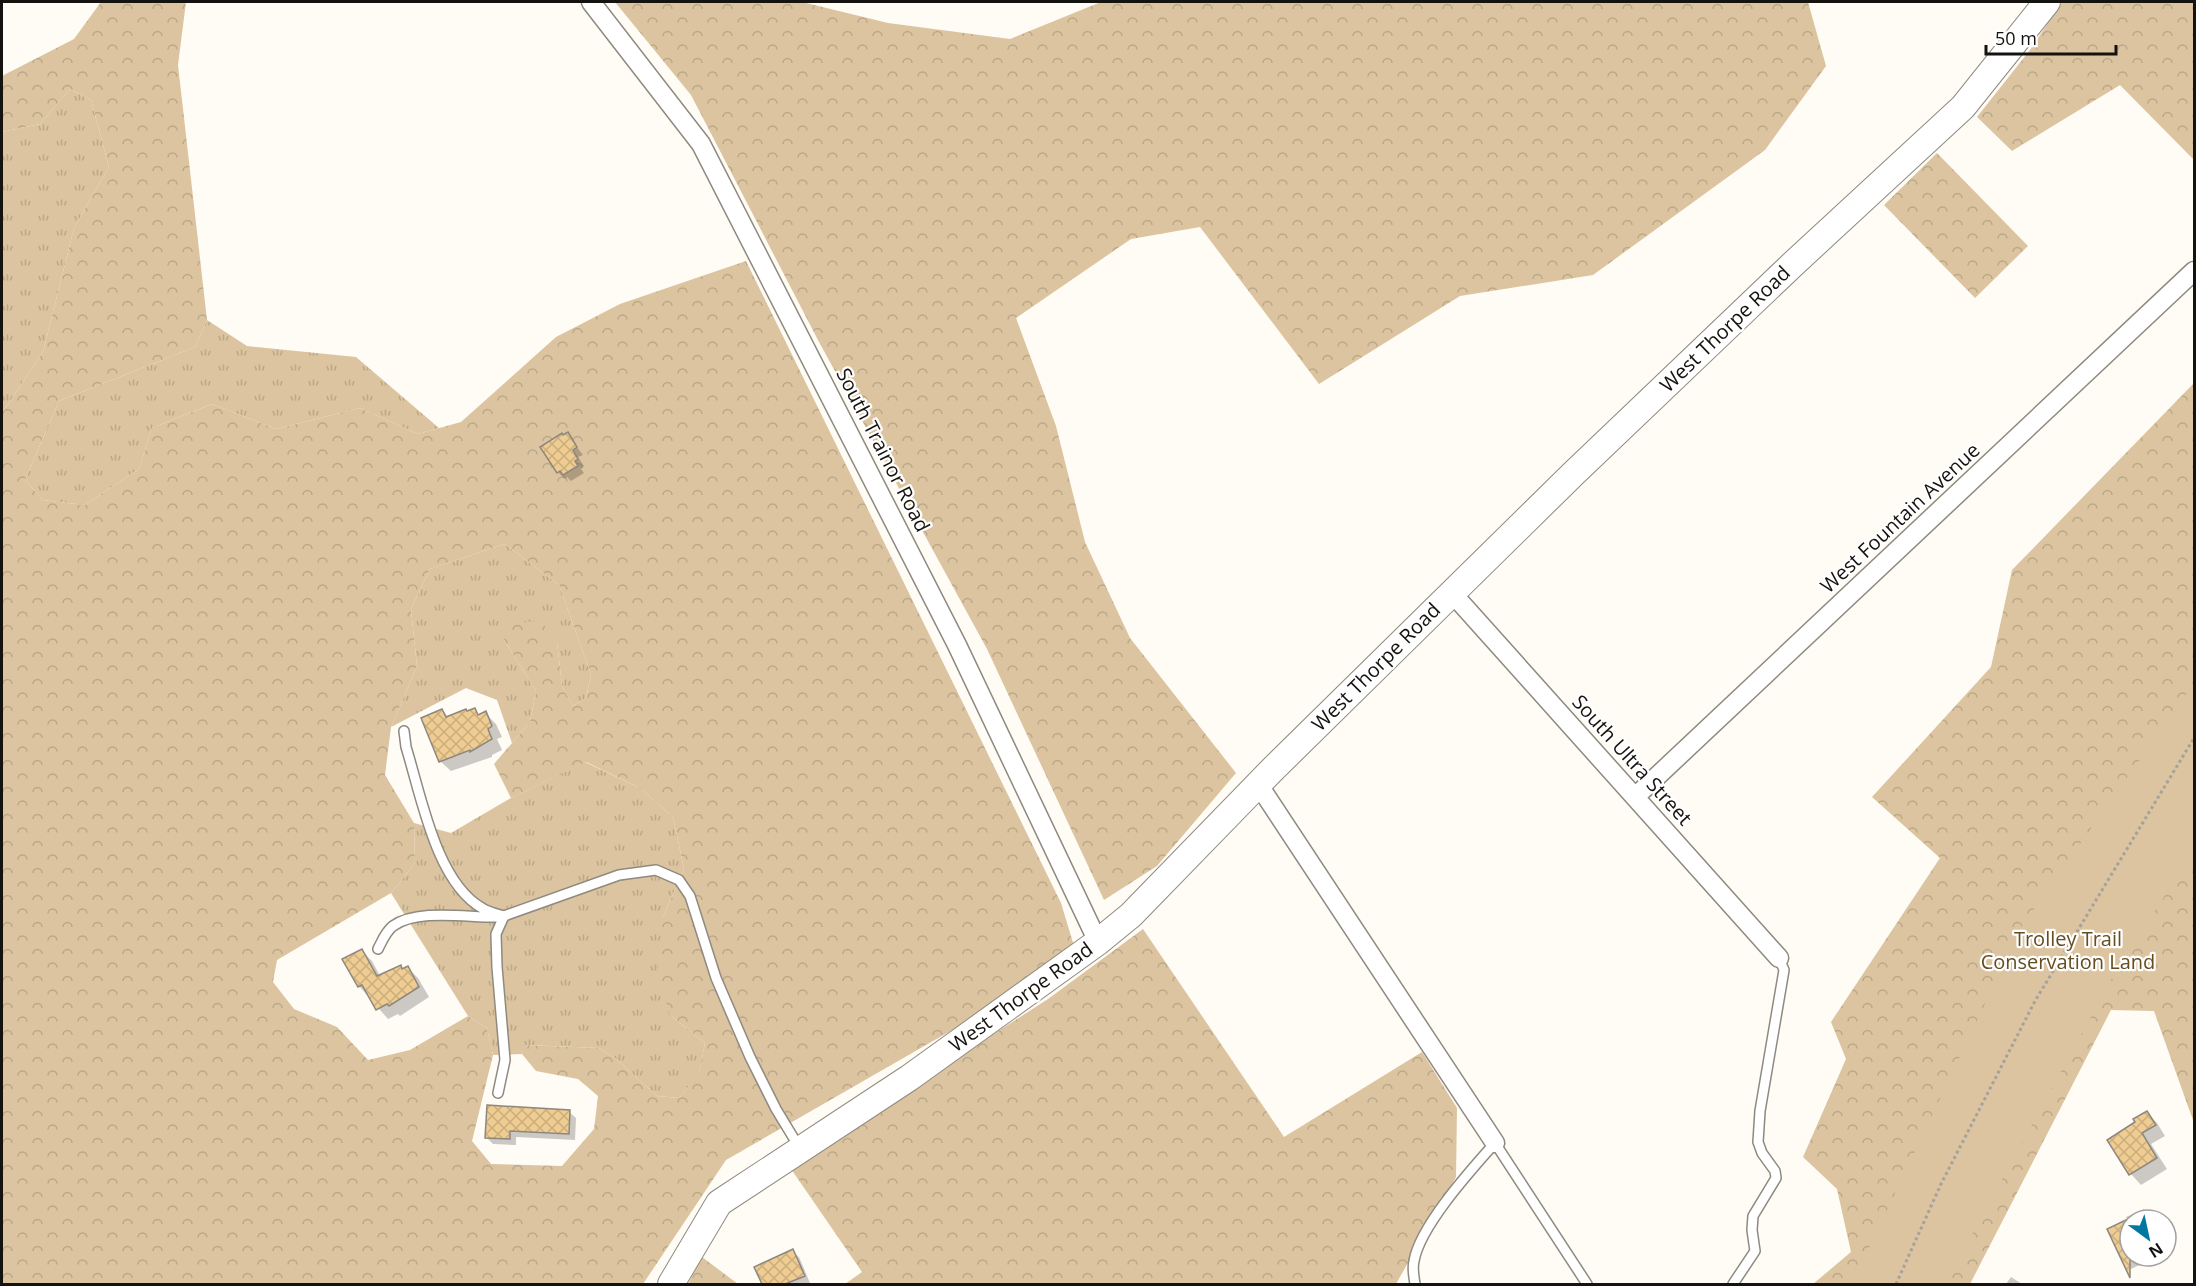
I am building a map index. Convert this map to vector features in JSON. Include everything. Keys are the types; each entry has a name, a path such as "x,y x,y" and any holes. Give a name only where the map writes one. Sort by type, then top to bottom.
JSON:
{"street":[{"name":"South Trainor Road","path":"591,2 701,144 957,645 1098,942"},
{"name":"West Thorpe Road","path":"670,1284 719,1203 909,1078 1098,942 1131,915 1258,784 1452,593 1792,265 1963,107 2047,2"},
{"name":"West Fountain Avenue","path":"1635,797 2194,271"},
{"name":"South Ultra Street","path":"1452,593 1779,958"},
{"path":"1258,784 1495,1143"}],"lane":[{"path":"404,731 406,747 435,846 450,874 465,895 482,909 504,916"},
{"path":"378,949 387,931 395,925 426,915 476,918 504,916 619,875 656,870 679,880 690,896 716,978 750,1057 776,1109 800,1149"},
{"path":"498,1093 505,1060 496,934 504,916"},
{"path":"1733,1284 1755,1251 1753,1216 1776,1178 1775,1171 1758,1142 1760,1111 1784,976 1779,958"},
{"path":"1415,1284 1413,1264 1427,1231 1460,1183 1495,1143 1587,1284"}],"path":[{"path":"1896,1284 1941,1184 2036,1001 2194,738"}],"green space":[{"path":"101,2 186,2 178,65 207,320 195,347 59,401 25,480 43,500 85,505 139,469 152,428 212,404 276,429 360,408 418,434 461,422 556,337 620,304 746,261 1061,903 1074,946 973,1018 726,1160 643,1284 2,1284 2,413 43,352 74,228 109,167 91,100 70,89 40,124 2,132 2,76 74,39","holes":["505,544 559,585 591,674 586,698 573,706 562,686 557,641 541,621 508,623 504,640 536,691 530,722 494,764 511,798 586,762 640,788 673,817 684,869 663,917 657,968 670,1015 705,1043 699,1073 679,1098 657,1096 615,1058 599,1048 524,1045 522,1054 536,1071 578,1079 598,1096 594,1129 562,1166 491,1164 472,1141 493,1055 487,1028 468,1016 410,1050 368,1060 337,1027 294,1009 273,982 277,960 391,893 415,863 414,823 385,775 391,727 417,666 411,609 430,569"]},
{"path":"615,2 802,2 888,23 1010,39 1101,2 1808,2 1826,66 1765,150 1593,275 1460,296 1319,384 1200,227 1131,239 1016,318 1056,426 1085,542 1130,638 1236,773 1157,866 1104,900 987,649 819,342 691,95"},
{"path":"2062,2 2194,2 2194,160 2120,85 2012,151 1977,117 2030,50"},
{"path":"70,89 91,100 109,167 74,228 43,352 2,413 2,132 40,124"},
{"path":"1937,153 2028,246 1975,298 1884,205"},
{"path":"207,320 247,346 356,357 439,428 418,434 360,408 276,429 212,404 152,428 139,469 85,505 43,500 25,480 59,401 195,347"},
{"path":"2194,383 2194,1123 2154,1011 2111,1010 1970,1284 1813,1284 1851,1252 1837,1189 1803,1157 1846,1059 1831,1022 1940,858 1872,797 1991,667 2012,570"},
{"path":"505,544 559,585 591,674 586,698 573,706 562,686 557,641 504,640 536,691 530,722 512,743 497,700 466,688 391,727 417,666 411,609 430,569"},
{"name":"Trolley Trail Conservation Land","path":"2194,683 2194,852 2122,960 1945,1284 1852,1284 2022,926"},
{"path":"585,762 640,788 673,817 684,869 663,917 670,1015 705,1043 699,1074 679,1098 657,1096 615,1058 599,1048 525,1045 522,1054 493,1055 487,1028 468,1016 391,893 415,863 414,823 451,833 511,798"},
{"path":"1143,929 1284,1137 1422,1052 1457,1108 1456,1177 1396,1284 845,1284 862,1272 789,1166 1048,999"},
{"path":"702,1257 738,1284 688,1284"}],"building":[{"path":"568,432 577,447 573,450 578,459 575,461 578,466 563,475 560,471 557,473 540,447 562,433 563,435"},
{"path":"475,708 478,715 486,711 492,726 488,729 492,739 470,752 470,750 439,762 421,718 442,709 446,717"},
{"path":"362,949 377,976 401,965 402,969 408,966 419,987 389,1006 387,1004 376,1010 362,985 358,987 342,959"},
{"path":"487,1105 570,1110 569,1134 510,1131 510,1139 485,1138"},
{"path":"2147,1111 2156,1125 2142,1133 2157,1158 2129,1175 2107,1140 2135,1122 2133,1119"},
{"path":"2118,1224 2118,1252 2107,1229"},
{"path":"793,1249 805,1276 785,1284 762,1284 754,1267"},
{"path":"2125,1268 2130,1268 2130,1278"}]}
